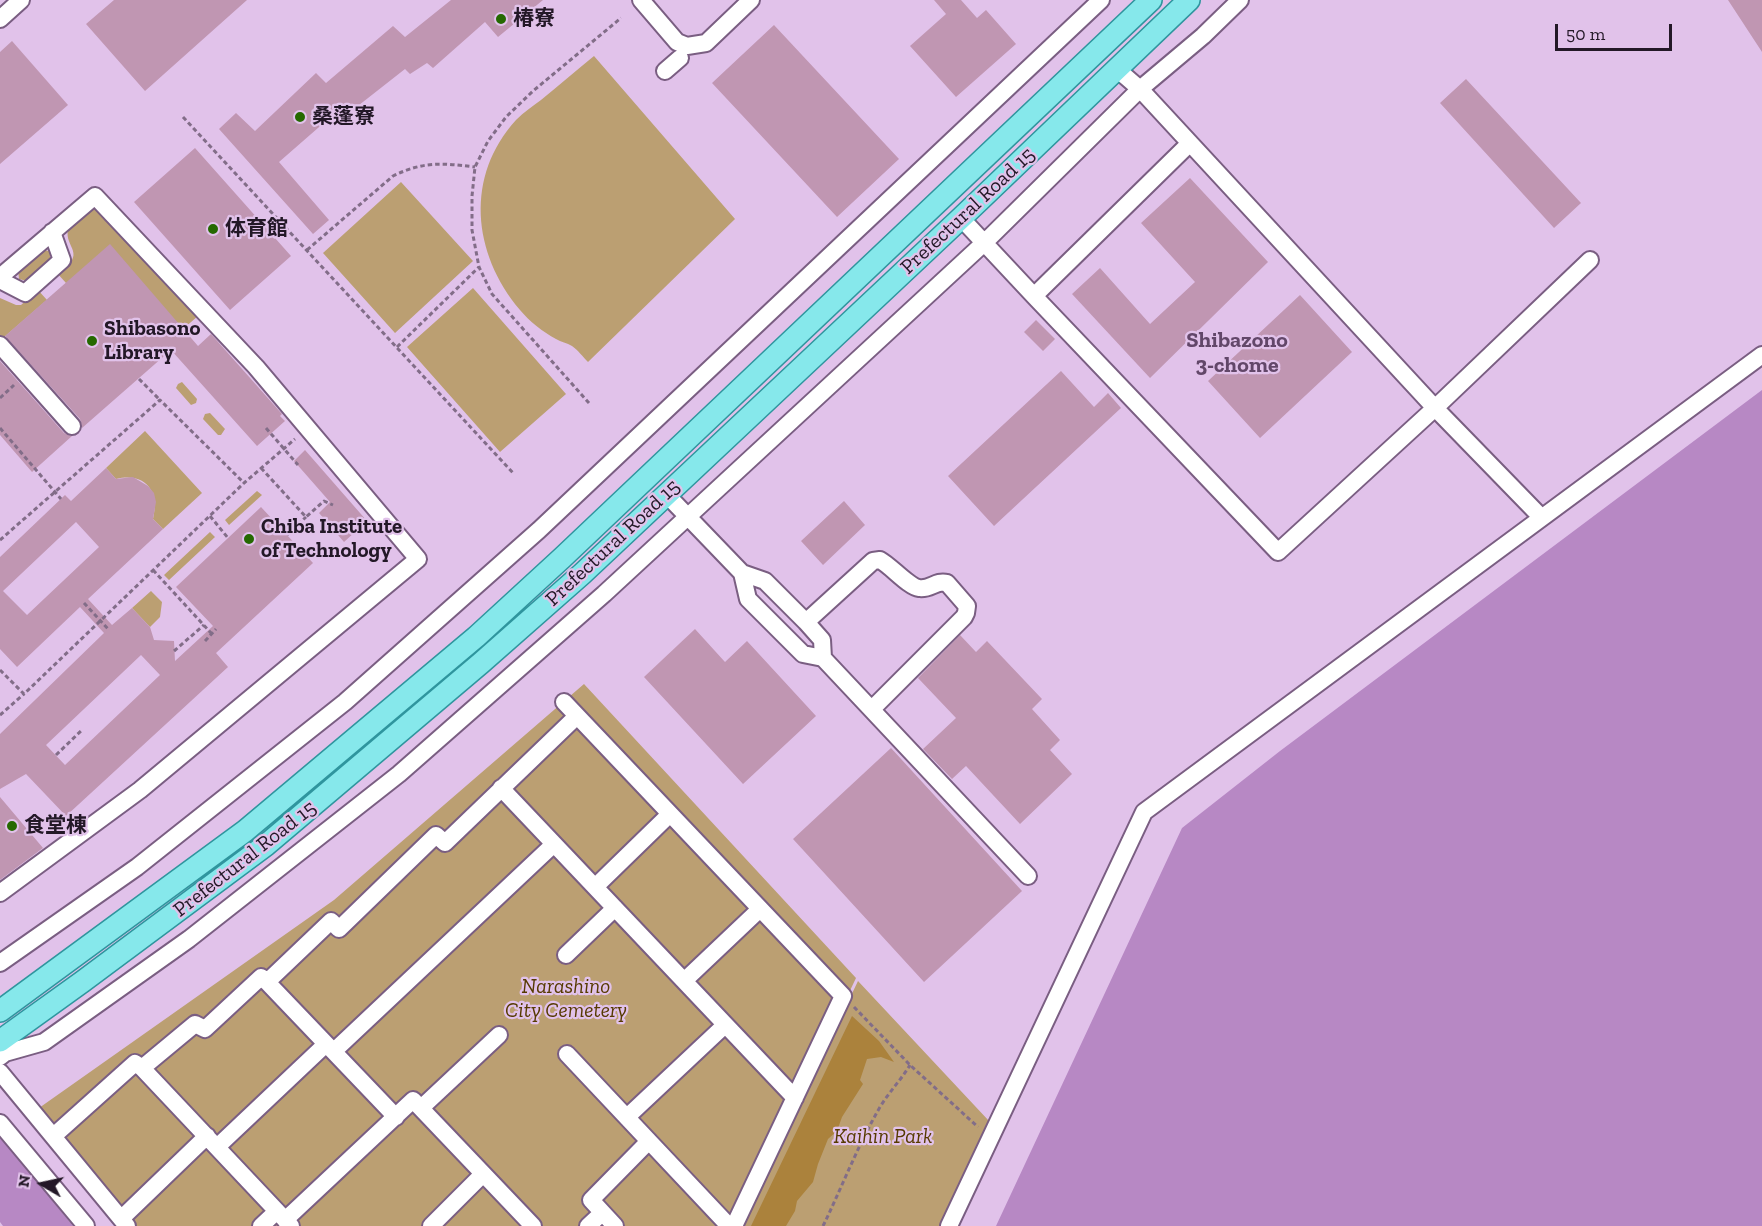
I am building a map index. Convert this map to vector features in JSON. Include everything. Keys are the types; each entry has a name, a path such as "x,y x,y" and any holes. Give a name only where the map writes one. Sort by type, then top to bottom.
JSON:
{"main road":[{"name":"Prefectural Road 15","path":"0,1011 245,831 476,637 1150,0"},
{"name":"Prefectural Road 15","path":"0,1041 266,845 481,663 582,574 1189,0"}],"street":[{"path":"0,19 21,0"},
{"path":"641,0 677,42 687,46 706,43 751,0"},
{"path":"0,963 137,867 345,702 539,530 1101,0"},
{"path":"0,1057 5,1053 44,1042 208,925 399,774 604,594 984,243 1140,89 1203,36 1240,0"},
{"path":"664,71 680,58"},
{"path":"1118,69 1140,89 1435,408 1541,517"},
{"path":"1034,296 1189,144"},
{"path":"0,893 140,790 418,559 256,367 95,196 52,232 0,279 25,293 62,260 52,232"},
{"path":"961,218 1278,552 1435,408 1590,260"},
{"path":"0,345 72,426"},
{"path":"950,1226 1144,812 1762,355"},
{"path":"666,494 742,573 765,582 806,622 822,640 823,658"},
{"path":"806,622 873,561 880,560 916,588 924,588 938,582 947,583 967,606 963,617 872,709"},
{"path":"742,573 747,600 802,654 823,658 1028,876"},
{"path":"564,702 843,996 734,1226"},
{"path":"267,982 331,921 339,929 436,835 445,843 577,716"},
{"path":"501,788 795,1098"},
{"path":"595,887 670,814"},
{"path":"0,1072 126,1220 212,1141 330,1047 554,844"},
{"path":"566,955 615,908"},
{"path":"684,981 760,909"},
{"path":"142,1068 195,1024 205,1029 261,976 396,1117"},
{"path":"627,1117 725,1025"},
{"path":"421,1108 499,1035"},
{"path":"567,1054 729,1226"},
{"path":"58,1132 135,1063 285,1219"},
{"path":"261,1226 285,1219 413,1100 532,1226"},
{"path":"0,1123 86,1226"},
{"path":"615,1226 591,1200 649,1141"},
{"path":"431,1226 483,1174"},
{"path":"588,1226 602,1213"}],"path":[{"path":"589,403 492,294 479,267 472,230 472,196 475,167 488,141 506,117 533,91 621,18"},
{"path":"183,117 514,474"},
{"path":"307,250 393,176 410,168 440,162 475,167"},
{"path":"397,347 479,267"},
{"path":"139,379 244,483"},
{"path":"0,540 160,400"},
{"path":"0,428 61,499"},
{"path":"266,428 298,465"},
{"path":"0,715 244,483 308,428"},
{"path":"261,468 306,517"},
{"path":"287,535 324,501 333,505"},
{"path":"210,516 228,538"},
{"path":"153,570 212,634"},
{"path":"84,603 108,629"},
{"path":"174,651 204,625"},
{"path":"205,641 216,629"},
{"path":"0,670 24,694"},
{"path":"56,755 83,729"},
{"path":"848,1016 853,1006 910,1065 991,1139"},
{"path":"823,1226 879,1108 910,1065"}],"green space":[{"path":"594,56 735,219 588,362 574,348 546,333 520,310 504,288 492,264 484,240 481,215 482,190 488,165 500,142 519,117"},
{"path":"401,182 473,261 395,333 323,253"},
{"path":"95,208 198,316 183,329 66,283 57,273 69,264 74,255 68,236 71,223 84,212"},
{"path":"41,250 50,251 50,260 27,281 19,279 18,270"},
{"path":"473,288 566,394 500,452 407,347"},
{"path":"38,290 47,300 3,338 0,335 0,298 21,305"},
{"path":"182,382 197,399 196,403 191,405 176,388"},
{"path":"210,413 225,429 221,435 218,435 203,419 205,414"},
{"path":"145,431 202,493 163,529 153,519 154,500 148,486 135,478 116,479 106,468"},
{"path":"257,491 262,495 229,525 225,520"},
{"path":"210,532 215,537 169,580 164,575"},
{"path":"151,591 162,602 160,617 150,627 132,608"},
{"name":"Narashino City Cemetery","path":"584,684 856,978 738,1226 136,1226 39,1108 334,900"},
{"name":"Kaihin Park","path":"858,981 989,1121 940,1226 741,1226"}],"shaded area":[{"path":"1762,390 1762,1226 996,1226 1182,828 1280,751"},
{"path":"852,1016 879,1041 894,1062 881,1057 867,1059 860,1080 863,1084 842,1117 837,1131 828,1139 813,1182 797,1201 795,1211 786,1226 751,1226"},
{"path":"0,1136 73,1226 3,1226 0,1222"}],"building":[{"path":"114,0 247,0 145,91 86,24"},
{"name":"桑蓬寮","path":"451,0 543,0 498,37 485,22 433,68 427,63 410,74 405,69 340,120 334,114 279,162 329,220 313,234 219,129 236,113 255,131 316,73 326,83 393,26 405,37"},
{"path":"934,0 961,0 977,18 986,10 1016,44 956,97 910,46 946,14"},
{"path":"1728,0 1762,0 1762,52"},
{"path":"774,25 899,159 837,217 712,83"},
{"path":"12,41 68,105 0,164 0,52"},
{"path":"1466,79 1581,203 1554,228 1440,103"},
{"name":"体育館","path":"195,148 291,256 230,310 134,202"},
{"path":"1190,178 1268,262 1150,378 1072,294 1100,268 1150,324 1195,282 1141,223"},
{"path":"110,244 198,346 211,334 282,414 280,416 285,421 257,446 171,350 82,428 80,419 5,336"},
{"path":"1300,295 1352,352 1260,438 1208,381"},
{"path":"1036,320 1055,339 1043,351 1024,332"},
{"path":"0,361 64,433 72,436 32,472 0,435"},
{"path":"1061,371 1094,407 1108,393 1121,408 994,526 948,476"},
{"path":"305,450 367,521 344,542 319,513 330,502 294,461"},
{"path":"106,468 116,479 133,477 148,486 154,493 156,502 153,519 163,529 88,599 112,625 132,608 150,627 154,640 174,641 175,661 213,626 176,587 261,507 313,563 216,653 228,667 66,816 26,774 0,789 0,734 104,633 80,607 17,667 0,649 0,557 65,495 71,501","holes":["76,522 99,547 27,615 3,591","141,655 160,675 65,765 46,745"]},
{"path":"844,501 865,525 823,565 801,541"},
{"path":"695,629 725,662 747,641 816,716 743,784 644,677"},
{"path":"960,635 976,652 987,641 1042,699 1032,709 1060,740 1050,750 1072,774 1020,824 966,766 952,779 923,749 956,718 918,678"},
{"path":"891,748 1022,891 924,982 793,839"},
{"name":"食堂棟","path":"0,797 43,848 0,880"}],"place":[{"name":"椿寮","path":"501,19"},
{"name":"桑蓬寮","path":"300,117"},
{"name":"体育館","path":"213,229"},
{"name":"Shibasono Library","path":"92,341"},
{"name":"Chiba Institute of Technology","path":"249,539"},
{"name":"食堂棟","path":"12,826"}],"district":[{"name":"Shibazono 3-chome","path":"1237,354"}]}
